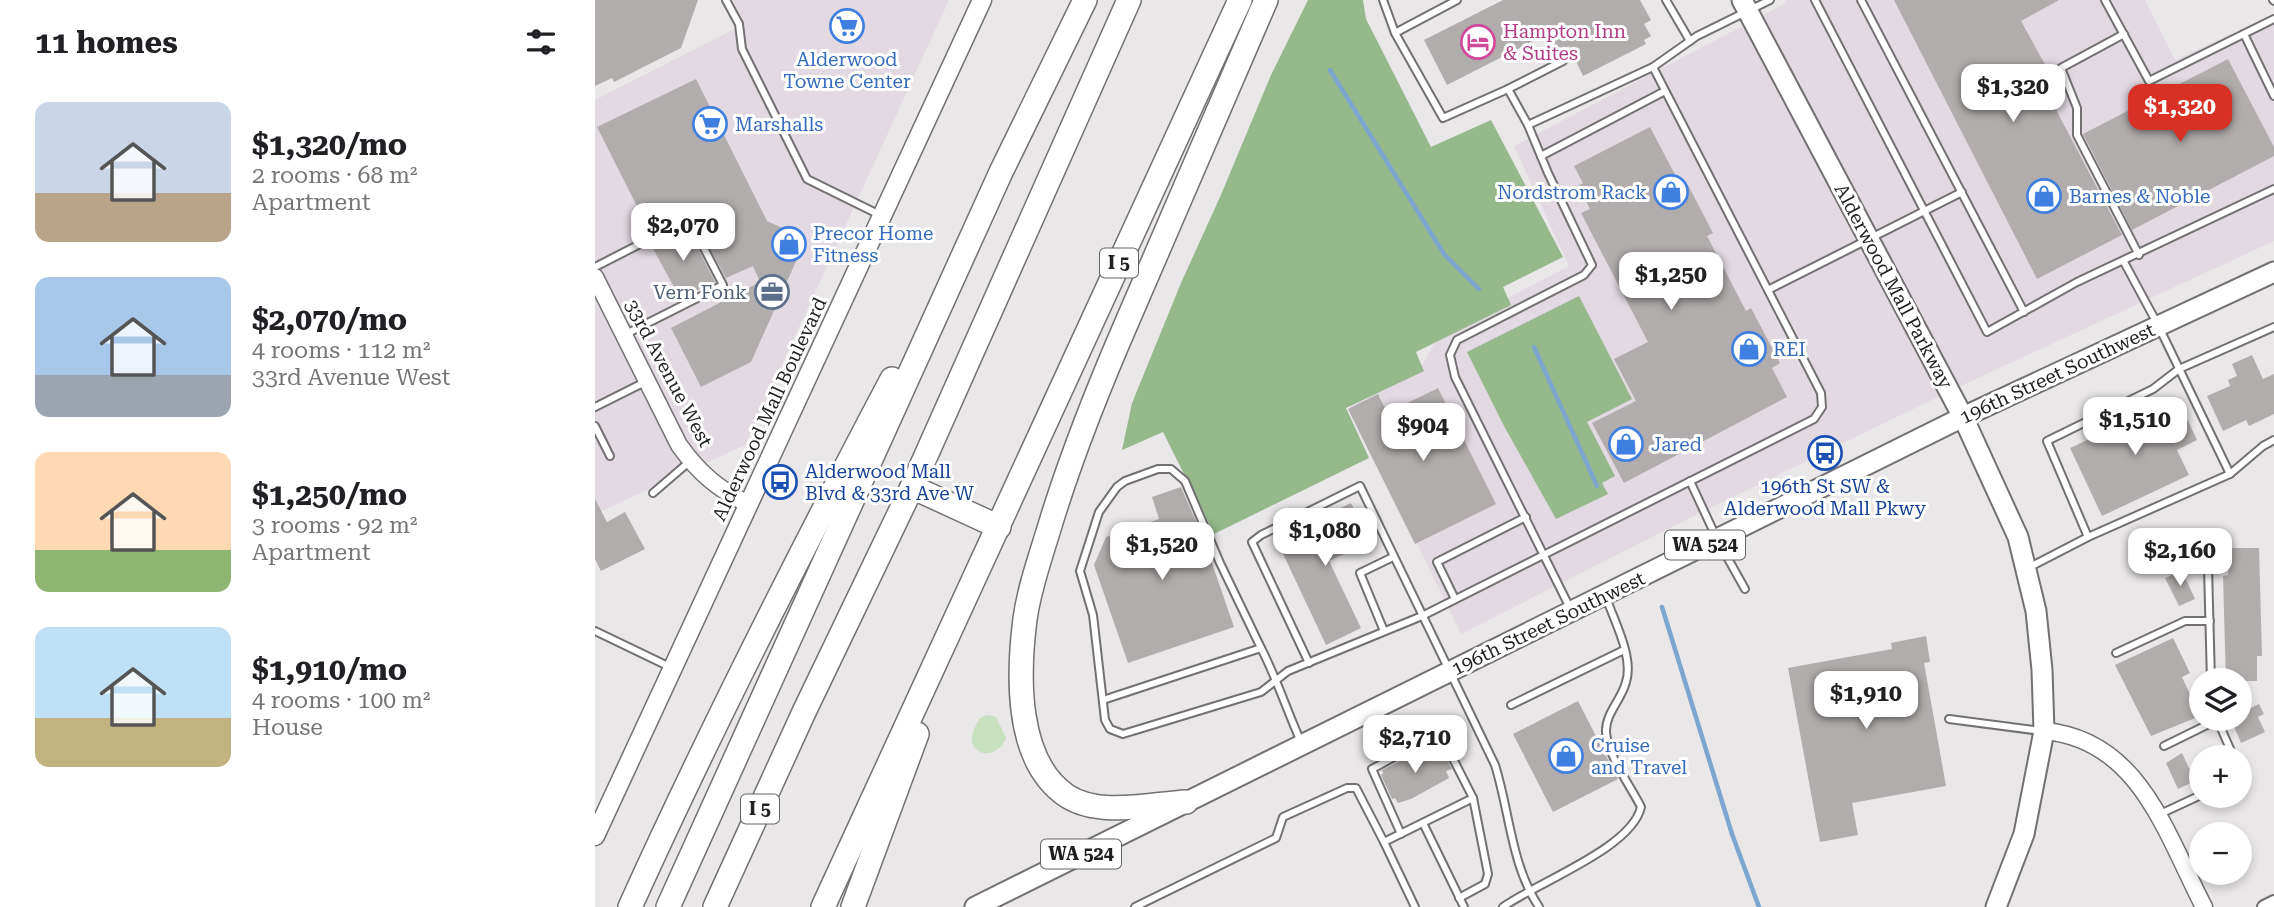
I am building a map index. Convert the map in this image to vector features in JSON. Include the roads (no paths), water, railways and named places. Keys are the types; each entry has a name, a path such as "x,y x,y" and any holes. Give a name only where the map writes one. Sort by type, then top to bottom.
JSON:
{"highway":[{"path":"668,907 1001,172 1085,0"},
{"name":"I 5","path":"715,907 804,712 912,487 1129,0"},
{"name":"I 5","path":"823,907 1240,0"},
{"path":"1186,802 1109,807 1087,805 1054,786 1034,755 1029,736 1025,712 1023,643 1026,616 1039,561 1088,413 1266,0"},
{"path":"630,907 678,800 813,527 1001,172"},
{"path":"912,487 999,527"},
{"path":"853,907 882,835 963,606"}],"main road":[{"name":"Alderwood Mall Boulevard","path":"595,836 982,0"},
{"name":"Alderwood Mall Parkway","path":"1745,5 1963,417 2009,515 2025,569 2037,623 2044,731 2024,834 1997,907"},
{"name":"196th Street Southwest","path":"975,907 1963,417 2274,272"}],"street":[{"name":"33rd Avenue West","path":"595,277 679,445 713,485 748,504"},
{"path":"2044,731 2067,733 2095,745 2118,760 2140,784 2204,907"},
{"path":"2264,907 2274,902"}],"lane":[{"path":"726,0 739,24 742,49 807,179 881,216"},
{"path":"1383,0 1395,33 1443,118 1563,61"},
{"path":"1395,33 1457,0"},
{"path":"1666,0 1690,41"},
{"path":"1528,125 1653,67 1745,5 1770,0"},
{"path":"1815,0 1987,332 2077,282 2274,189"},
{"path":"1861,0 2024,312"},
{"path":"2105,0 2149,81 2274,19"},
{"path":"2123,34 2061,68 2077,108 2077,135 2139,255"},
{"path":"2244,34 2274,96"},
{"path":"1302,744 1285,707 1278,679 1220,563 1185,481 1171,469 1158,469 1125,481 1109,496 1093,525 1080,570 1093,615 1105,720 1110,729 1123,734 1261,692 1278,679 1288,671 1422,616 1814,419 1822,407 1821,393 1653,67"},
{"path":"1508,89 1528,125 1592,265 1584,275 1457,340 1450,355 1455,377 1572,611"},
{"path":"1541,156 1665,91"},
{"path":"1768,289 1962,192"},
{"path":"595,267 689,219 723,285 624,335"},
{"path":"2124,262 2158,325 2229,474"},
{"path":"2088,537 2047,441 2153,389 2179,369 2274,327"},
{"path":"595,407 647,381"},
{"path":"595,426 610,456"},
{"path":"2025,569 2088,537 2229,474 2274,440"},
{"path":"653,493 691,461"},
{"path":"1690,481 1717,539 1745,589"},
{"path":"1309,663 1252,542 1360,486 1495,765 1505,798 1512,844 1527,890 1539,907"},
{"path":"1455,599 1437,562 1526,517"},
{"path":"1384,631 1360,573 1394,557"},
{"path":"2208,568 2211,668"},
{"path":"1503,907 1527,890 1614,844 1639,814 1641,807 1612,752 1606,734 1611,714 1626,682 1624,650 1605,594"},
{"path":"2116,653 2185,621 2210,621"},
{"path":"595,631 672,668"},
{"path":"1103,700 1261,648"},
{"path":"1511,705 1624,650"},
{"path":"1949,719 2044,731"},
{"path":"2164,746 2195,731"},
{"path":"1401,834 1372,769 1429,738 1443,739 1473,798 1488,874 1485,884 1459,898"},
{"path":"1135,907 1276,838 1283,817 1347,788 1356,788 1415,907"},
{"path":"1384,842 1473,798"},
{"path":"2157,816 2189,801"},
{"path":"1423,823 1464,907"}],"waterway":[{"path":"1330,70 1444,254 1479,289"},
{"path":"1534,347 1597,486"},
{"path":"1662,607 1732,834 1759,907"}],"place":[{"name":"Alderwood Towne Center","path":"847,26"},
{"name":"Hampton Inn & Suites","path":"1478,42"},
{"name":"Marshalls","path":"710,124"},
{"name":"Nordstrom Rack","path":"1671,192"},
{"name":"Barnes & Noble","path":"2044,196"},
{"name":"Precor Home Fitness","path":"789,244"},
{"name":"Vern Fonk","path":"772,292"},
{"name":"REI","path":"1749,349"},
{"name":"Jared","path":"1626,444"},
{"name":"196th St SW & Alderwood Mall Pkwy","path":"1825,453"},
{"name":"Alderwood Mall Blvd & 33rd Ave W","path":"780,482"},
{"name":"Cruise and Travel","path":"1566,756"}]}
